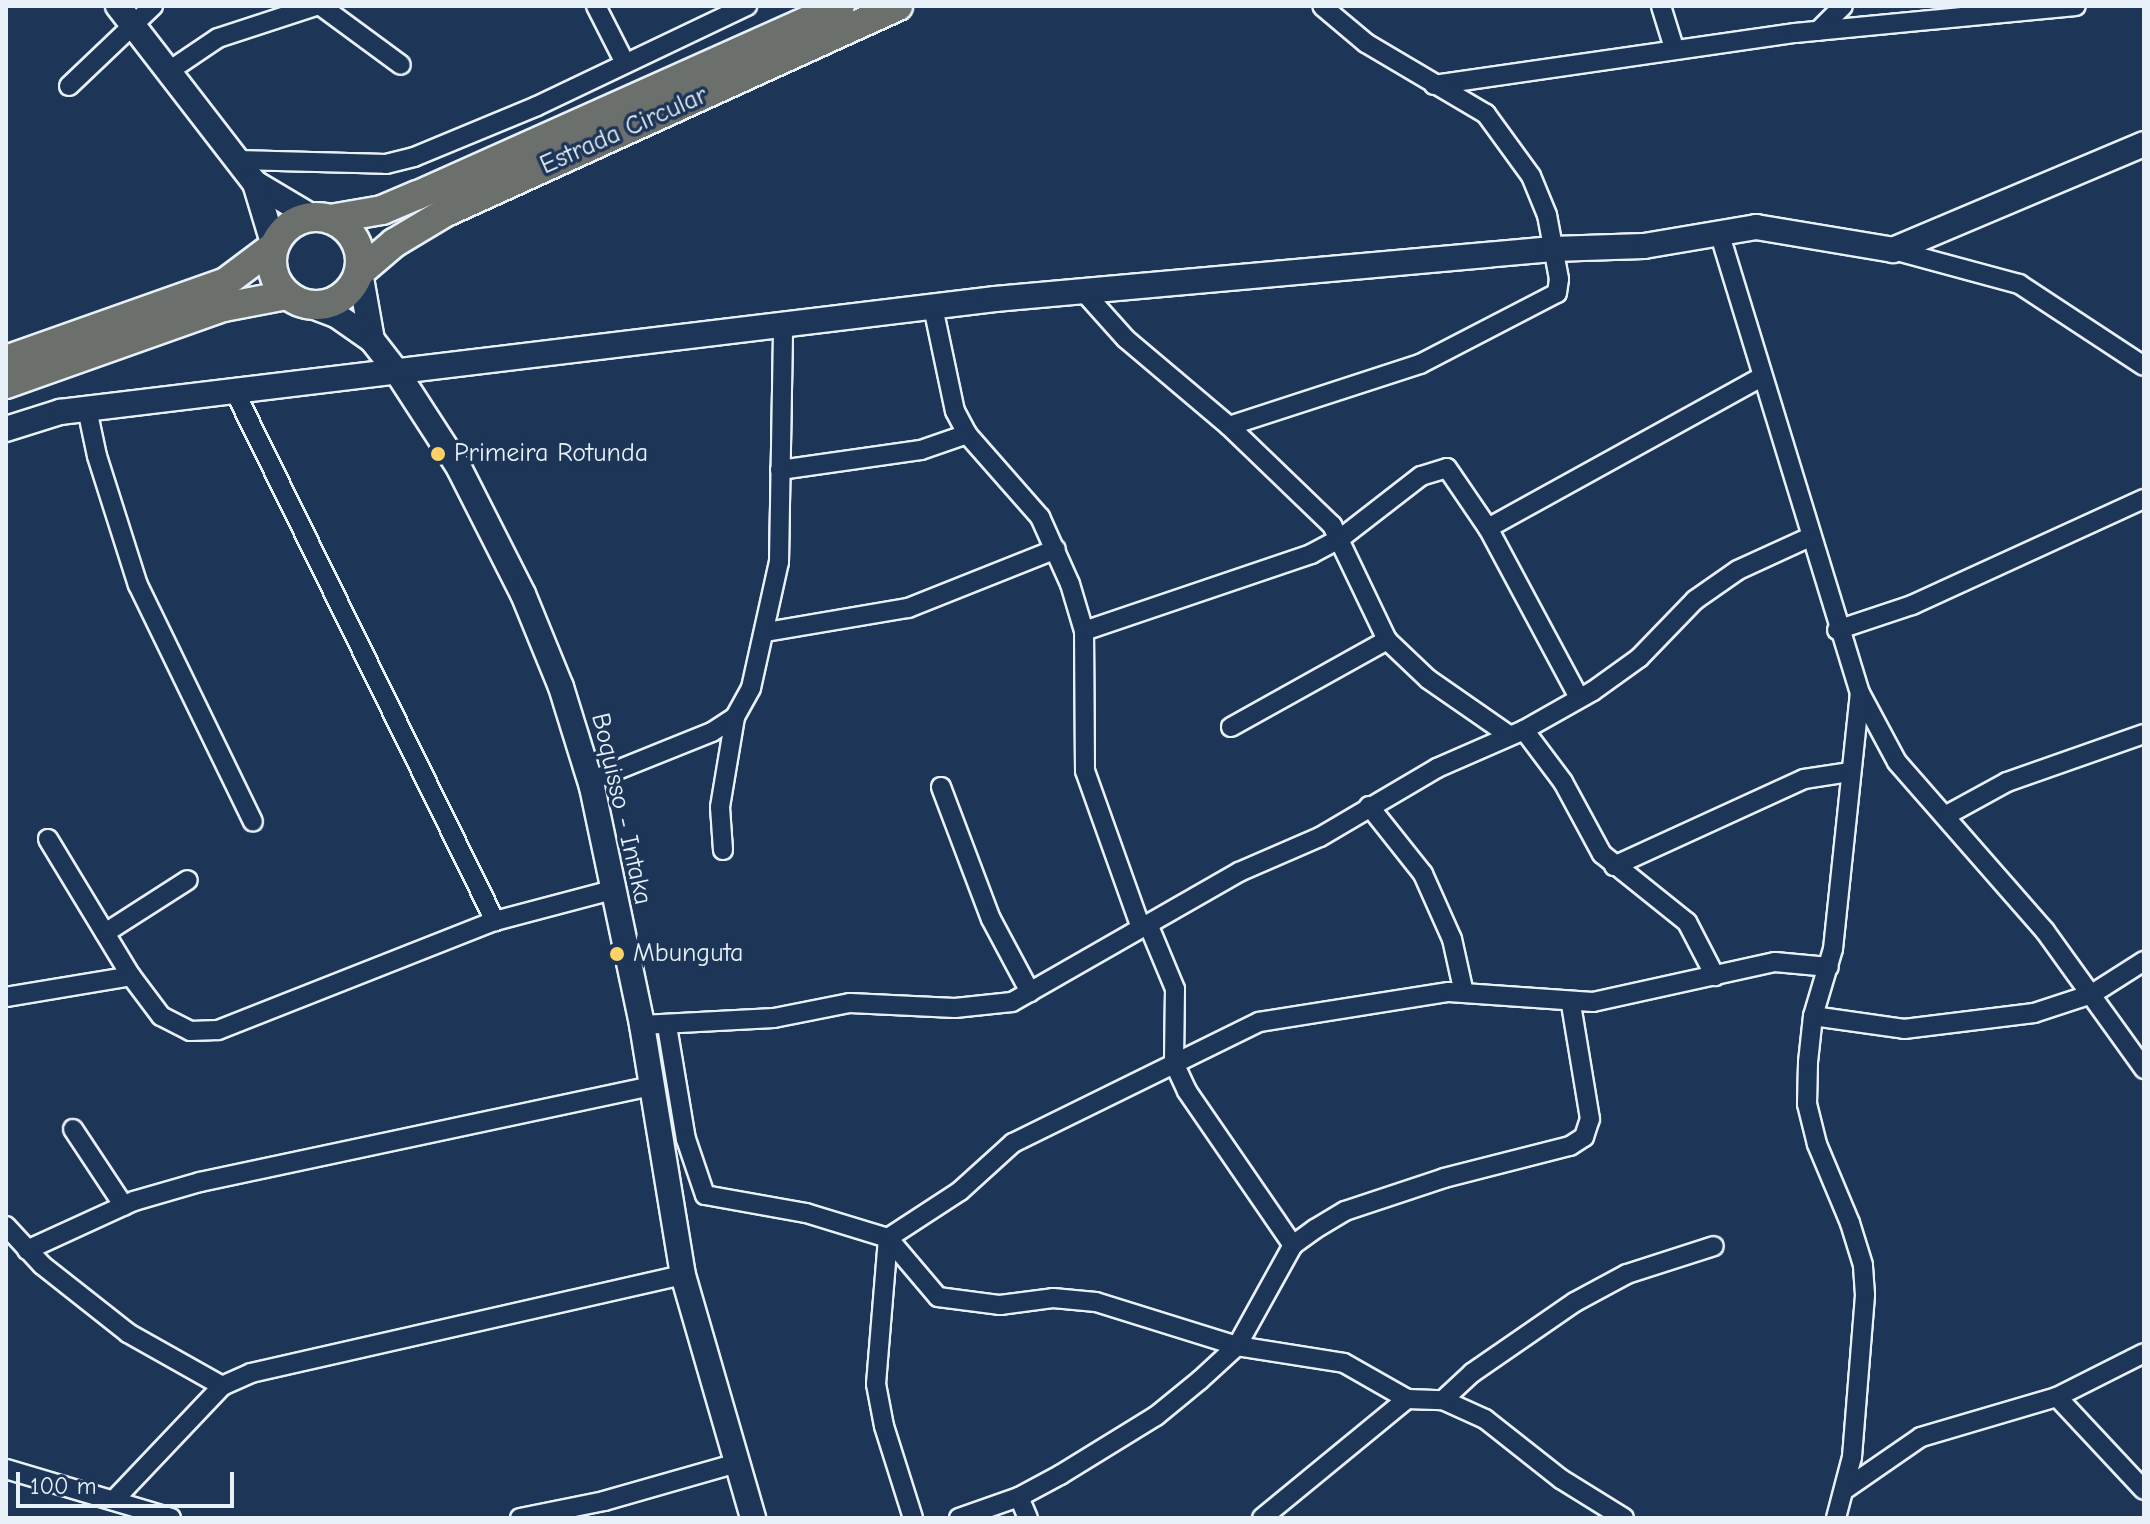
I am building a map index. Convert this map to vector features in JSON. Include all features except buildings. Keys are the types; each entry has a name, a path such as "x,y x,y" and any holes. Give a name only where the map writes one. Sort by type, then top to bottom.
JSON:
{"main road":[{"name":"Estrada Circular","path":"321,218 382,210 840,6"},
{"name":"Estrada Circular","path":"360,272 394,243 444,213 898,6"},
{"path":"6,360 226,282 274,246 289,226 321,218 351,234 360,272 341,296 328,303 293,298 224,307 6,384"},
{"path":"274,246 272,268 293,298"}],"street":[{"path":"69,86 126,15 153,6"},
{"path":"169,71 218,38 319,6 401,65"},
{"path":"596,6 625,63"},
{"path":"238,160 386,164 454,143 747,6"},
{"path":"1229,426 1420,364 1544,304 1557,293 1559,279 1547,215 1531,176 1486,114 1366,43 1322,6"},
{"path":"1661,6 1674,48"},
{"path":"1818,31 1843,6"},
{"path":"1434,85 1674,48 2076,6"},
{"path":"126,15 255,183 274,246"},
{"path":"1893,250 2144,144"},
{"path":"255,183 321,218"},
{"path":"6,429 87,409 933,307 1553,249 1644,246 1772,226 1893,250 2019,284 2144,366"},
{"path":"1719,232 1837,630 1860,693 1897,762 2092,994 2144,1069"},
{"path":"360,272 372,340"},
{"path":"1083,291 1126,339 1229,426 1341,538 1387,640 1428,679 1517,732 1614,866 1687,922 1715,976"},
{"path":"293,298 336,315 372,340"},
{"path":"933,307 950,396 967,434 1017,486 1056,549 1084,631 1085,771 1144,926 1175,989 1174,1063 1187,1091 1293,1245"},
{"path":"723,850 720,807 735,717 751,688 766,632 779,562 783,326"},
{"name":"Boquisso - Intaka","path":"372,340 397,372 459,468 523,594 561,687 590,781 642,1025 683,1275 753,1518"},
{"path":"1488,528 1760,378"},
{"path":"234,390 495,921"},
{"path":"87,409 97,456 138,585 253,822"},
{"path":"780,470 921,450 967,434"},
{"path":"1084,631 1286,563 1341,538 1436,467 1453,475 1488,528 1579,698"},
{"path":"1837,630 1912,605 2144,499"},
{"path":"642,1025 774,1018 850,1003 990,1007 1030,992 1239,872 1320,837 1369,806 1517,732 1622,673 1706,592 1738,570 1810,537"},
{"path":"766,632 908,608 1056,549"},
{"path":"1231,727 1387,640"},
{"path":"1836,1518 1847,1488 1853,1441 1863,1265 1807,1104 1813,1016 1829,967 1860,693"},
{"path":"590,781 712,732 735,717"},
{"path":"1945,816 2007,782 2144,734"},
{"path":"1614,866 1794,783 1850,772"},
{"path":"941,787 991,919 1030,992"},
{"path":"1369,806 1423,874 1452,939 1464,993"},
{"path":"48,839 131,976 161,1016 176,1027 218,1030 495,921 612,890"},
{"path":"105,933 188,880"},
{"path":"1813,1016 1880,1027 1931,1027 2051,1010 2092,994 2144,961"},
{"path":"888,1238 960,1191 1013,1143 1259,1022 1464,993 1571,1004 1775,962 1829,967"},
{"path":"6,997 131,976"},
{"path":"2121,976 2144,980"},
{"path":"959,1518 1019,1497 1156,1416 1237,1346 1293,1245 1345,1211 1444,1178 1570,1146 1584,1137 1590,1119 1571,1004"},
{"path":"667,1026 686,1139 705,1195 806,1213 888,1238 938,1297 971,1304 1053,1298 1096,1302 1237,1346 1344,1363 1407,1399 1443,1400 1507,1432 1561,1479 1624,1518"},
{"path":"27,1250 124,1206 294,1160 651,1086"},
{"path":"73,1129 124,1206"},
{"path":"6,1226 27,1250 128,1333 222,1386"},
{"path":"888,1238 876,1384 884,1426 913,1518"},
{"path":"1443,1400 1472,1373 1575,1302 1627,1274 1714,1246"},
{"path":"114,1500 222,1386 329,1351 683,1275"},
{"path":"1847,1488 1884,1458 1947,1425 2057,1397 2144,1353"},
{"path":"2057,1397 2144,1490"},
{"path":"1262,1518 1407,1399"},
{"path":"1853,1441 1884,1458"},
{"path":"520,1518 604,1501 737,1463"},
{"path":"6,1469 171,1518"},
{"path":"1019,1497 1028,1518"}],"place":[{"name":"Primeira Rotunda","path":"438,454"},
{"name":"Mbunguta","path":"617,954"}]}
